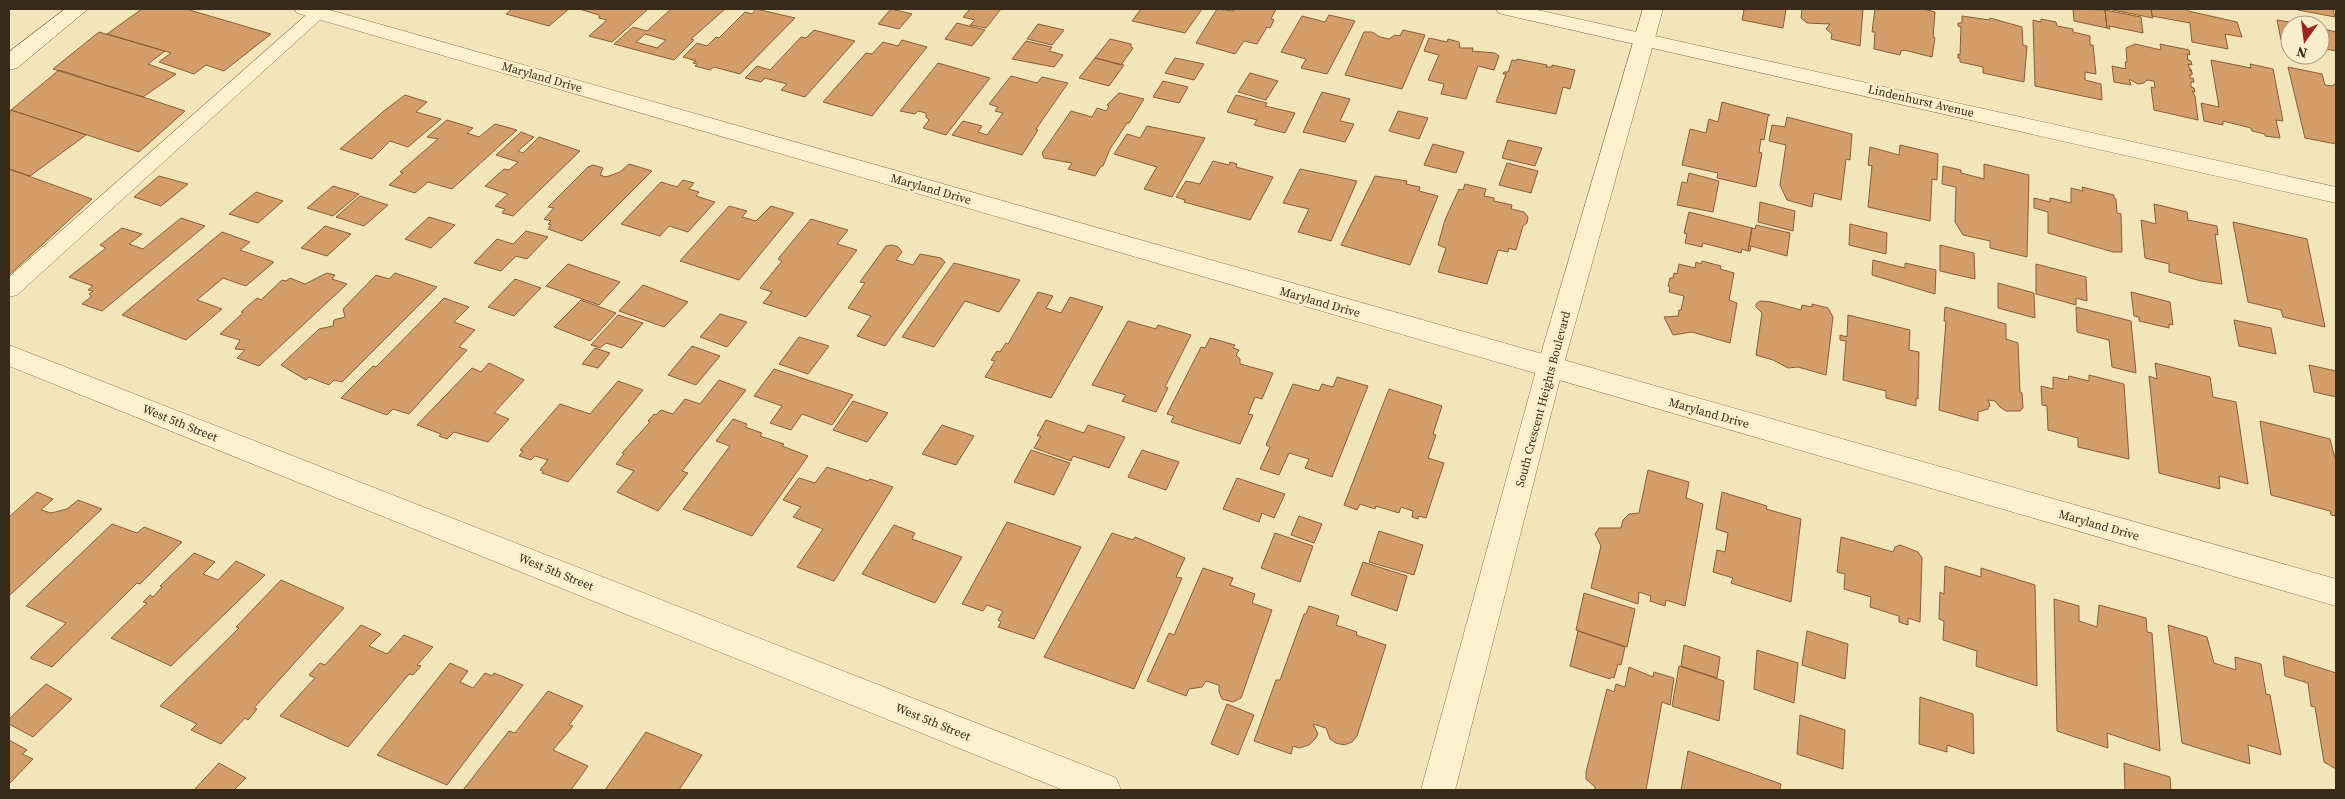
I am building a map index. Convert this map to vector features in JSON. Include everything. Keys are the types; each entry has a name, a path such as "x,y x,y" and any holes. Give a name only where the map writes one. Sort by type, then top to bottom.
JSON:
{"street":[{"path":"9,63 78,9"},
{"name":"Lindenhurst Avenue","path":"1506,9 2336,194"},
{"name":"South Crescent Heights Boulevard","path":"1438,790 1550,367 1653,9"},
{"name":"Maryland Drive","path":"315,10 2336,593"},
{"name":"West 5th Street","path":"9,354 1104,790"}],"lane":[{"path":"9,289 315,10"}],"building":[{"path":"142,9 186,9 271,34 224,71 206,65 194,74 159,62 171,53 107,34"},
{"path":"512,9 569,9 549,26 506,14"},
{"path":"579,9 648,9 612,42 589,36 607,20 599,18 599,15"},
{"path":"671,9 725,9 691,39 694,40 674,60 614,44 633,27 647,31","holes":["645,34 666,40 657,48 636,42"]},
{"path":"756,9 795,18 740,74 714,67 710,70 695,66 697,64 693,63 696,61 683,57 697,43 707,46 716,37 719,38 745,12 752,14"},
{"path":"891,9 912,14 899,29 878,24"},
{"path":"970,9 1001,9 986,28 970,25 975,20 963,17"},
{"path":"1141,9 1202,9 1185,33 1132,21"},
{"path":"1217,9 1233,11 1234,9 1276,9 1271,19 1274,20 1270,28 1267,27 1257,44 1244,41 1235,54 1196,43"},
{"path":"1739,9 1786,9 1783,28 1742,20 1744,10"},
{"path":"1802,9 1863,9 1860,46 1831,39 1832,34 1826,29 1830,24 1807,23 1801,18"},
{"path":"1875,9 1924,9 1935,12 1933,37 1935,38 1932,57 1904,50 1901,51 1900,55 1874,49 1875,32 1872,32"},
{"path":"2073,9 2105,10 2107,28 2074,21"},
{"path":"2108,9 2151,9 2153,18"},
{"path":"2151,9 2187,9 2188,11 2237,22 2242,37 2225,34 2228,49 2192,42 2190,23 2152,16"},
{"path":"2333,9 2335,17 2330,15 2298,10"},
{"path":"2105,10 2141,17 2143,33 2109,26 2110,29 2107,28"},
{"path":"1329,15 1355,21 1327,74 1301,68 1306,59 1281,52 1302,16 1325,22"},
{"path":"1962,16 1990,20 1990,18 2022,27 2023,45 2027,46 2024,82 1983,73 1983,67 1960,62 1958,54 1960,55 1961,27 1958,26 1958,23 1962,23"},
{"path":"2041,19 2056,22 2057,26 2073,29 2073,32 2090,36 2090,45 2093,45 2096,74 2085,72 2085,80 2101,84 2102,100 2035,86 2033,20 2041,22"},
{"path":"2277,20 2280,21 2280,35"},
{"path":"957,23 985,30 972,46 945,39"},
{"path":"1038,24 1064,30 1052,45 1027,39"},
{"path":"814,30 855,41 805,97 781,90 787,84 765,78 761,82 745,78 757,66 770,70 801,37 806,38"},
{"path":"1403,30 1425,35 1402,89 1345,75 1364,32 1372,32 1380,37 1389,39 1395,35 1400,36"},
{"path":"2330,30 2336,32 2336,51 2330,50"},
{"path":"99,32 165,51 148,64 176,74 143,97 53,69"},
{"path":"1429,38 1447,42 1448,39 1459,42 1460,48 1473,48 1472,51 1495,53 1499,56 1494,70 1478,66 1466,99 1441,94 1444,84 1428,80 1439,55 1424,51"},
{"path":"1110,39 1131,44 1133,48 1121,65 1095,58"},
{"path":"902,40 927,47 872,116 823,102 866,53 872,54 883,42 898,46"},
{"path":"1026,41 1052,47 1049,51 1063,55 1054,67 1012,59"},
{"path":"2135,44 2161,50 2160,44 2189,50 2190,55 2187,54 2188,60 2191,61 2192,65 2188,64 2192,71 2189,70 2192,72 2190,78 2193,78 2194,82 2191,82 2191,87 2194,88 2195,92 2192,91 2195,96 2198,120 2154,110 2151,87 2155,88 2154,81 2147,80 2144,83 2138,84 2129,79 2131,85 2114,82 2112,66 2126,69 2126,48"},
{"path":"1095,58 1124,65 1109,86 1079,78"},
{"path":"1175,58 1204,64 1194,80 1165,73"},
{"path":"1517,59 1547,65 1546,67 1552,67 1552,65 1575,70 1570,89 1563,87 1556,114 1496,102 1506,74 1503,74 1508,72 1512,60 1516,61"},
{"path":"2211,60 2251,68 2250,64 2273,69 2283,121 2276,120 2280,138 2265,136 2265,134 2252,131 2251,128 2223,121 2223,125 2204,121 2201,103 2219,107"},
{"path":"938,63 990,78 946,135 923,128 929,120 926,117 926,113 918,111 915,114 900,111"},
{"path":"2288,67 2322,74 2325,85 2332,86 2336,83 2336,144 2305,138"},
{"path":"59,70 185,111 139,152 11,110"},
{"path":"1250,73 1278,81 1266,100 1238,92"},
{"path":"1011,76 1037,83 1042,77 1068,83 1036,129 1038,130 1022,155 952,135 963,121 982,126 978,132 987,135 1003,113 995,111 998,107 989,104"},
{"path":"1163,81 1188,87 1179,103 1153,97"},
{"path":"1322,92 1350,99 1340,121 1354,124 1345,142 1303,132"},
{"path":"1119,93 1144,99 1110,149 1103,166 1101,166 1095,176 1068,169 1072,163 1044,158 1042,153 1071,111 1092,117 1097,108 1106,111 1109,106 1107,105"},
{"path":"405,95 427,102 416,112 441,119 408,147 390,141 372,159 340,149 385,110"},
{"path":"1236,95 1267,103 1265,106 1295,113 1285,133 1254,125 1257,120 1227,112"},
{"path":"1722,102 1770,115 1768,116 1764,140 1761,139 1759,152 1762,153 1756,187 1717,178 1718,173 1682,165 1690,129 1706,133 1709,119 1718,122"},
{"path":"11,110 86,135 30,176 9,169 9,115"},
{"path":"1398,111 1428,118 1419,139 1389,131"},
{"path":"1787,117 1852,134 1850,160 1846,159 1841,200 1814,193 1812,207 1787,200 1780,185 1786,145 1769,141 1772,125 1785,127"},
{"path":"447,120 473,128 467,133 479,137 495,124 517,130 452,189 428,182 415,193 389,185 403,173 400,172 438,139 427,137"},
{"path":"1147,126 1205,138 1172,197 1144,189 1157,167 1114,154 1127,134 1140,138"},
{"path":"521,132 534,137 518,151 523,153 539,137 580,151 513,216 502,213 505,209 495,206 508,194 485,186 504,169 509,170 518,162 496,155"},
{"path":"1508,140 1542,148 1535,166 1502,158"},
{"path":"1433,144 1464,152 1456,173 1424,165"},
{"path":"1900,145 1938,154 1937,180 1932,179 1930,221 1868,207 1872,166 1868,165 1870,147 1899,155"},
{"path":"1213,161 1229,165 1230,162 1237,164 1236,167 1273,177 1250,220 1184,202 1185,200 1176,197 1186,181 1200,184"},
{"path":"1507,163 1538,171 1531,193 1499,185"},
{"path":"629,164 652,171 582,241 548,229 551,225 548,224 551,221 544,219 554,208 548,207 588,167 593,165 603,168 600,175 606,177 620,172"},
{"path":"1984,164 2029,175 2027,257 1990,248 1990,241 1963,235 1955,222 1956,187 1942,184 1943,166 1961,170 1961,173 1984,179"},
{"path":"9,169 92,199 9,275"},
{"path":"1300,169 1357,181 1331,241 1298,232 1309,209 1283,203"},
{"path":"1689,173 1719,181 1713,212 1677,205 1682,182 1687,183"},
{"path":"159,176 188,184 161,206 134,197"},
{"path":"1375,176 1407,181 1406,184 1420,187 1419,191 1438,196 1410,265 1341,245"},
{"path":"683,180 694,183 689,189 699,192 696,196 715,202 688,232 669,226 660,236 621,224 661,182 677,187"},
{"path":"1465,184 1486,189 1484,196 1494,198 1494,201 1512,205 1511,209 1524,212 1528,217 1527,223 1523,226 1516,250 1509,248 1508,252 1498,250 1487,284 1438,272 1446,248 1438,245 1445,220 1459,189 1463,190"},
{"path":"333,186 359,194 333,216 307,208"},
{"path":"2082,187 2114,195 2117,213 2121,214 2122,252 2113,252 2048,233 2048,212 2034,208 2034,198 2050,202 2050,198 2071,203 2071,188 2083,191"},
{"path":"256,192 283,201 258,223 229,214"},
{"path":"360,196 388,205 364,226 336,217"},
{"path":"1760,202 1795,211 1793,231 1758,222"},
{"path":"2154,204 2187,212 2188,220 2217,226 2218,235 2215,234 2222,284 2201,281 2169,272 2169,264 2145,258 2141,220 2156,224"},
{"path":"729,206 747,211 742,217 756,221 771,206 794,213 739,280 680,261"},
{"path":"1689,212 1752,228 1748,251 1742,249 1741,253 1703,243 1702,247 1685,243 1687,234 1684,233"},
{"path":"429,217 455,225 431,248 405,239"},
{"path":"181,218 205,226 102,311 82,304 92,296 89,294 93,291 88,290 93,286 69,277 106,248 100,245 122,228 142,234 129,244 143,249"},
{"path":"811,219 848,230 837,244 857,250 806,317 763,303 772,292 760,288 782,261 778,259"},
{"path":"2233,222 2307,239 2325,327 2283,317 2281,310 2248,302"},
{"path":"1850,224 1887,233 1886,254 1849,245"},
{"path":"1756,225 1790,233 1787,256 1751,246 1750,251 1748,251 1752,228 1755,229"},
{"path":"325,226 351,234 327,256 301,248"},
{"path":"526,231 548,237 527,259 516,256 501,271 474,263 497,239 513,244"},
{"path":"222,232 250,242 240,250 274,262 246,286 223,278 197,300 222,309 186,340 122,315"},
{"path":"1940,245 1974,253 1975,279 1940,271"},
{"path":"886,246 898,247 902,252 896,260 913,265 920,254 941,258 945,262 885,346 857,336 871,316 848,308 865,283 860,282"},
{"path":"1873,260 1905,268 1905,263 1936,270 1935,294 1872,275"},
{"path":"1702,261 1721,266 1720,269 1734,273 1729,300 1737,303 1730,343 1692,332 1673,335 1664,317 1678,316 1679,310 1681,310 1684,296 1669,292 1670,287 1668,286 1670,278 1673,278 1674,273 1677,274 1679,264 1695,268 1696,262 1701,264"},
{"path":"954,263 1020,280 999,312 965,301 934,347 902,337"},
{"path":"568,264 620,282 599,305 546,286"},
{"path":"2036,264 2086,277 2087,301 2076,298 2076,305 2036,294"},
{"path":"327,273 335,275 332,279 347,284 259,366 237,358 245,350 235,349 240,340 220,334 243,313 241,312 257,298 261,300 282,280 286,281 290,278 305,284"},
{"path":"395,273 437,287 342,382 334,380 329,385 309,377 306,380 281,365 319,329 333,326 334,320 345,317 343,309 376,275 389,279"},
{"path":"515,279 541,288 514,316 488,307"},
{"path":"1998,283 2034,293 2035,318 1998,308"},
{"path":"643,285 688,302 664,327 619,311"},
{"path":"1038,292 1053,296 1046,308 1061,313 1070,297 1103,307 1051,398 985,377 995,361 991,360 997,351 1000,352 1006,343 1008,344"},
{"path":"2131,292 2170,302 2173,325 2169,324 2169,328 2139,321 2139,317 2134,316"},
{"path":"444,298 469,307 454,322 475,330 459,347 467,350 409,414 393,409 387,415 341,398 373,366 376,367"},
{"path":"581,300 616,313 590,341 554,327"},
{"path":"1760,301 1801,310 1802,305 1812,307 1812,304 1828,308 1833,317 1826,375 1798,367 1788,368 1773,360 1756,355 1762,313 1756,307 1756,304"},
{"path":"1945,307 2006,324 2006,339 2018,343 2020,392 2022,393 2023,408 2020,411 2006,411 1995,401 1988,400 1990,405 1988,409 1978,412 1978,421 1939,410 1946,321 1944,321"},
{"path":"2076,307 2131,321 2136,373 2112,367 2109,340 2077,332"},
{"path":"720,314 747,322 727,347 700,337"},
{"path":"618,315 643,323 622,348 606,343 600,348 591,345"},
{"path":"1848,315 1910,330 1909,350 1919,352 1918,399 1916,398 1916,406 1886,398 1886,391 1843,380 1846,341 1840,340 1840,335 1847,337"},
{"path":"2234,320 2271,328 2276,354 2239,346"},
{"path":"1128,321 1156,329 1158,325 1191,335 1165,387 1168,388 1156,412 1122,401 1126,395 1092,385"},
{"path":"799,337 829,346 808,374 779,364"},
{"path":"1210,338 1235,345 1233,348 1239,350 1236,355 1240,359 1240,364 1273,373 1262,399 1255,397 1248,414 1253,415 1240,444 1171,422 1174,416 1167,414 1201,347 1205,348"},
{"path":"692,346 720,356 696,385 668,375"},
{"path":"595,348 610,353 598,368 582,364"},
{"path":"489,363 524,380 494,413 509,419 488,442 454,432 447,439 439,436 441,434 417,425 472,368 481,372"},
{"path":"2155,363 2210,377 2213,397 2236,402 2248,484 2219,476 2220,489 2159,473 2149,376 2157,379"},
{"path":"2309,365 2336,371 2336,397 2314,392"},
{"path":"774,369 853,395 832,425 802,414 791,430 770,423 782,406 754,396"},
{"path":"2089,375 2124,384 2129,459 2078,447 2078,438 2048,430 2047,406 2042,405 2041,386 2053,389 2053,377 2068,380 2069,376 2089,381"},
{"path":"1337,377 1368,386 1332,477 1305,468 1309,459 1289,453 1279,475 1260,469 1270,447 1266,445 1293,384 1319,391 1322,384 1333,387"},
{"path":"719,380 746,390 682,471 688,473 658,511 617,492 634,471 616,464 624,454 622,453 650,422 648,421 654,414 656,415 661,410 673,414 685,399 700,404"},
{"path":"618,381 643,390 568,482 542,473 543,471 540,470 548,460 535,456 531,460 519,456 523,451 520,450 560,404 590,414"},
{"path":"1389,389 1442,406 1433,434 1436,435 1428,458 1444,463 1426,518 1419,516 1418,519 1412,517 1413,511 1401,507 1399,513 1376,506 1375,509 1360,504 1357,510 1344,505"},
{"path":"853,401 888,413 867,442 833,430"},
{"path":"733,419 747,424 745,427 762,433 760,436 784,444 782,446 808,456 752,536 683,509 730,446 716,441"},
{"path":"1046,420 1084,433 1088,425 1125,437 1109,468 1073,456 1071,461 1034,448 1041,436 1037,436"},
{"path":"2260,421 2330,439 2336,462 2336,516 2331,515 2330,511 2271,495"},
{"path":"942,425 974,436 956,465 922,454"},
{"path":"1031,450 1070,463 1054,495 1014,482"},
{"path":"1142,450 1179,462 1166,490 1128,477"},
{"path":"827,467 868,481 870,479 893,487 834,581 797,567 823,529 793,517 801,507 783,500 799,478 815,483"},
{"path":"1648,470 1689,482 1686,498 1703,504 1685,606 1666,600 1665,606 1650,601 1651,596 1639,592 1638,604 1591,588 1601,546 1595,534 1599,528 1621,528 1623,520 1629,514 1639,513"},
{"path":"1237,478 1285,494 1274,518 1262,513 1259,522 1223,509"},
{"path":"37,492 53,499 41,510 51,513 67,509 78,500 102,509 9,596 9,517"},
{"path":"1722,492 1767,506 1766,509 1801,519 1791,602 1731,583 1733,578 1713,572 1717,550 1725,552 1728,533 1716,529"},
{"path":"1299,516 1322,524 1314,543 1291,535"},
{"path":"1007,522 1081,547 1034,639 998,627 1001,622 998,620 1003,611 987,605 983,611 962,604"},
{"path":"112,524 137,533 144,527 182,542 140,584 137,583 52,667 30,658 66,623 26,606"},
{"path":"894,525 915,533 912,539 962,557 935,603 862,574"},
{"path":"1379,531 1423,545 1414,575 1369,562"},
{"path":"1112,533 1133,540 1135,537 1185,558 1176,577 1182,578 1134,689 1044,657"},
{"path":"1275,533 1313,546 1300,582 1261,568"},
{"path":"1841,537 1893,552 1895,547 1900,545 1918,552 1922,558 1920,622 1908,618 1908,625 1899,622 1899,616 1870,607 1871,597 1844,589 1845,574 1837,572"},
{"path":"194,553 215,562 203,574 218,580 236,561 265,575 171,666 111,638 147,603 143,602 150,595 153,597 162,587 160,586"},
{"path":"1363,562 1407,576 1397,611 1351,595"},
{"path":"1945,566 1981,577 1981,568 2035,585 2037,686 1976,666 1977,651 1943,640 1944,621 1939,619 1940,592 1944,594"},
{"path":"1203,568 1233,578 1230,585 1255,594 1252,603 1272,610 1241,698 1233,702 1222,699 1219,685 1206,681 1202,687 1189,689 1186,696 1147,681 1169,633 1174,635"},
{"path":"281,580 344,608 254,708 257,709 248,720 245,718 221,744 191,730 197,724 160,706 239,628 236,627"},
{"path":"1584,593 1635,609 1627,647 1576,630"},
{"path":"2054,599 2079,606 2079,621 2097,627 2099,605 2146,618 2147,632 2152,633 2160,751 2107,733 2108,748 2057,731"},
{"path":"1309,606 1339,616 1336,625 1357,632 1356,635 1386,645 1357,736 1352,742 1344,745 1336,743 1330,739 1326,728 1313,724 1318,734 1315,739 1309,745 1299,748 1293,746 1291,754 1254,741 1276,680 1280,680 1304,614 1306,614"},
{"path":"361,625 381,634 369,646 387,654 404,635 433,647 417,665 421,666 413,675 409,674 348,747 280,716 315,678 309,675 320,663 325,665"},
{"path":"2168,625 2207,637 2214,663 2236,670 2235,657 2261,664 2266,694 2270,695 2281,755 2248,745 2250,764 2182,743"},
{"path":"1578,631 1625,647 1621,665 1618,664 1614,678 1611,677 1610,679 1570,666"},
{"path":"1807,631 1848,644 1845,679 1802,665"},
{"path":"1684,645 1720,657 1717,678 1681,666"},
{"path":"1757,650 1798,663 1794,703 1754,689"},
{"path":"2283,656 2336,673 2336,769 2324,762 2315,707 2311,706 2308,683 2285,676"},
{"path":"450,663 468,671 460,682 473,688 485,673 492,676 494,673 523,685 447,785 377,755"},
{"path":"1679,666 1724,681 1719,721 1672,706"},
{"path":"1629,667 1653,677 1654,672 1674,678 1670,705 1662,702 1646,790 1595,790 1595,787 1586,779 1586,772 1607,689 1614,692 1616,684 1625,687"},
{"path":"46,684 72,699 33,737 9,724 9,719"},
{"path":"548,691 583,706 569,725 573,726 553,750 588,766 571,790 463,790 509,731 515,733"},
{"path":"1920,697 1973,714 1974,754 1947,745 1947,752 1919,744"},
{"path":"1227,704 1254,715 1238,755 1211,744"},
{"path":"1800,715 1845,730 1843,769 1797,754"},
{"path":"646,732 702,755 679,790 605,790"},
{"path":"9,740 27,750 22,754 33,759 9,784"},
{"path":"1688,751 1781,784 1780,790 1681,790"},
{"path":"219,763 246,778 234,790 194,790"},
{"path":"2124,763 2170,777 2171,790 2125,790"}]}
